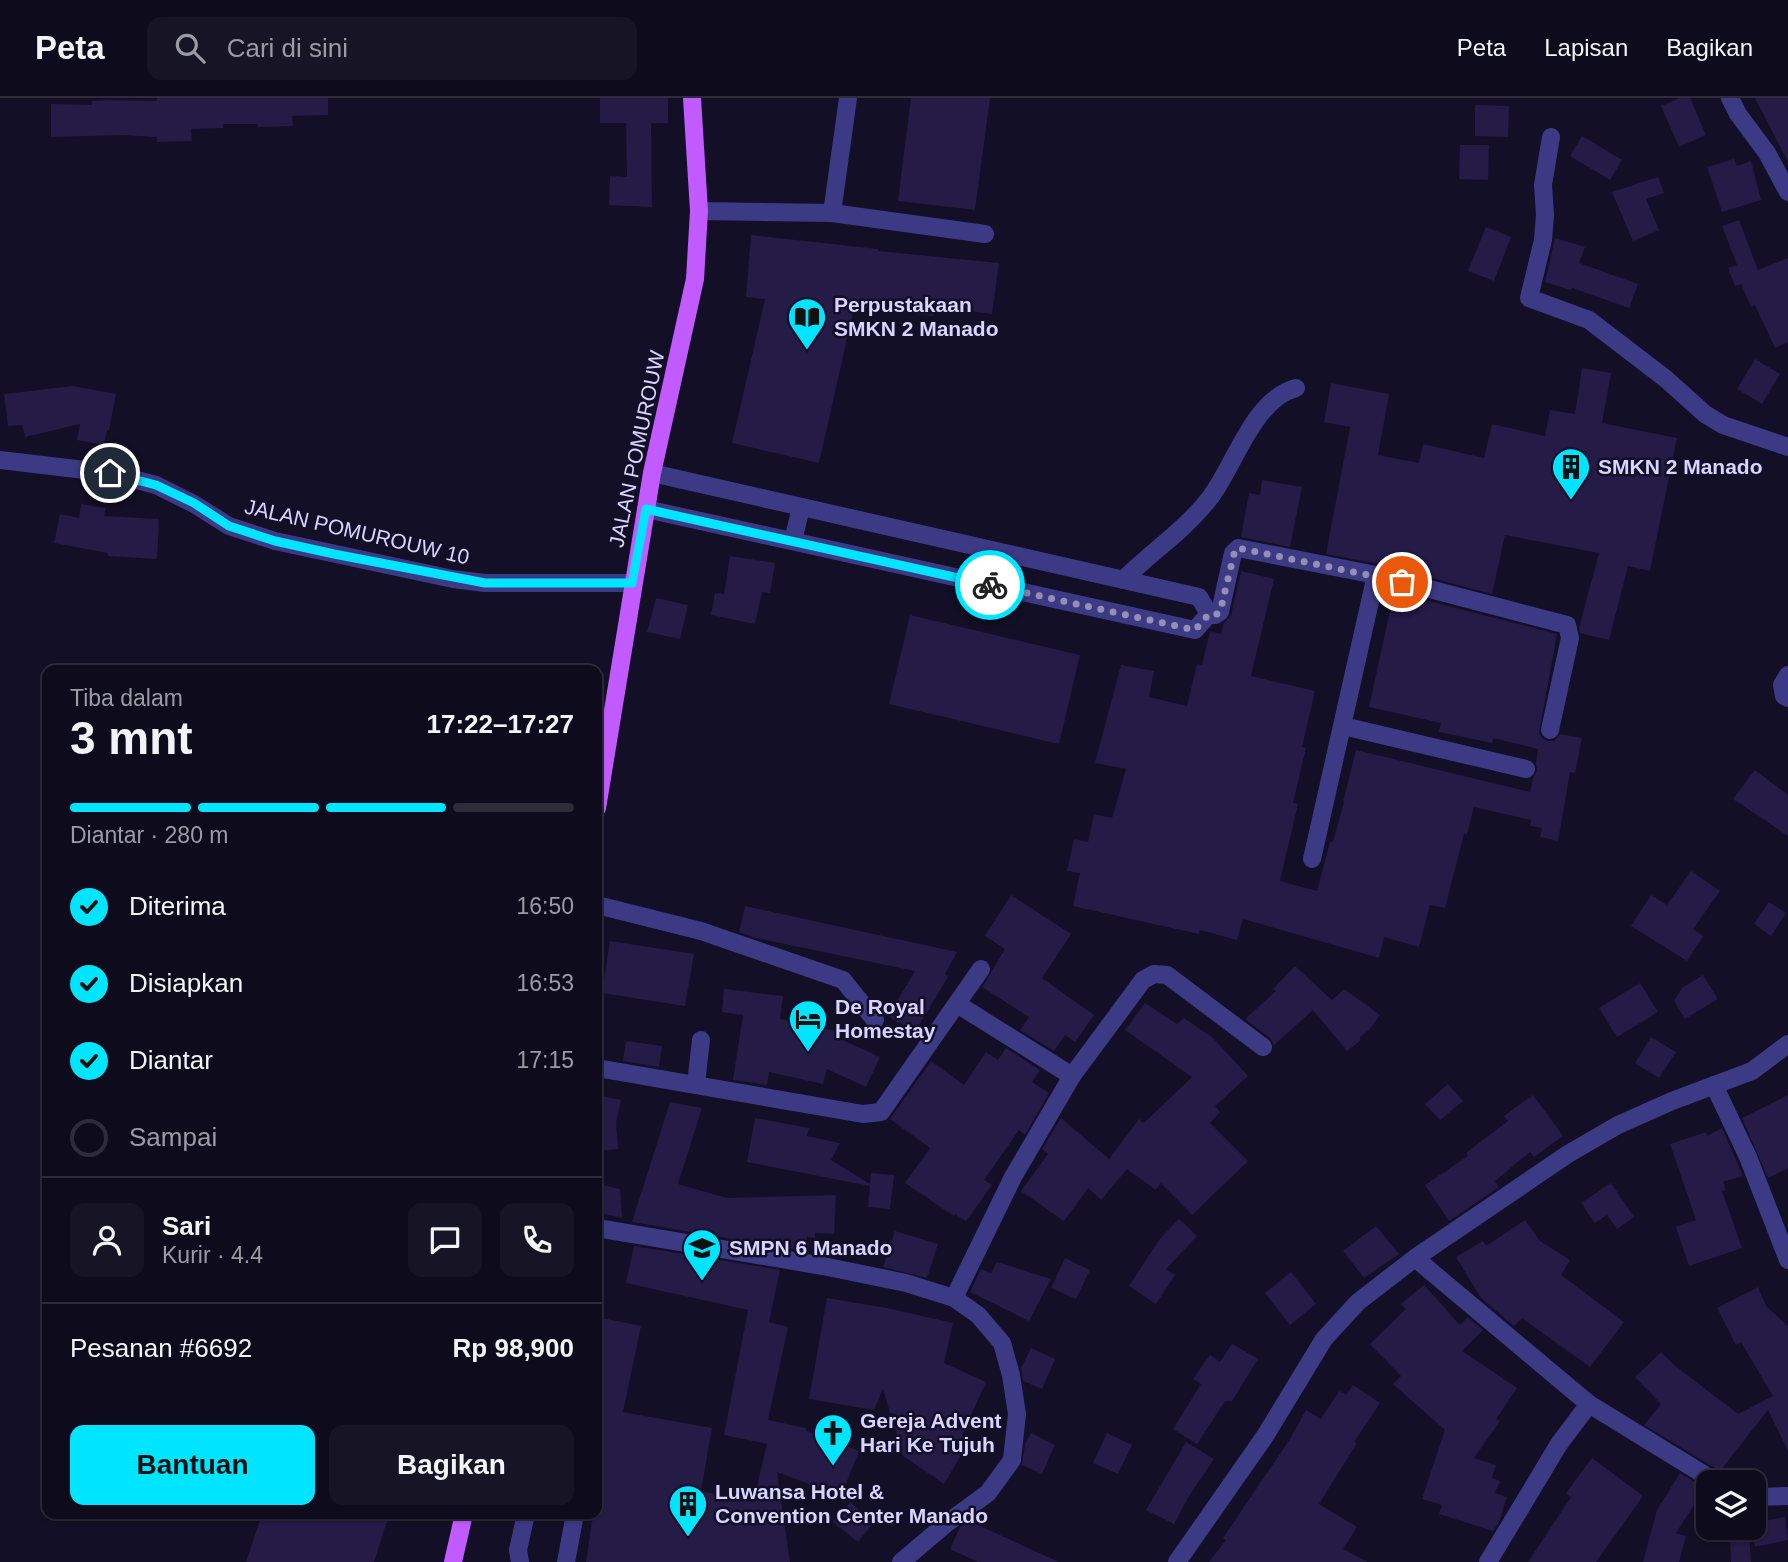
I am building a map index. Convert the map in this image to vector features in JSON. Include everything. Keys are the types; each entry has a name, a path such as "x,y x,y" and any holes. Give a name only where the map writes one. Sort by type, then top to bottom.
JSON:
{"main road":[{"name":"JALAN POMUROUW","path":"602,776 652,473 693,290 699,211 692,98"},
{"path":"453,1562 463,1519"}],"street":[{"path":"832,213 848,98"},
{"path":"1730,98 1738,114 1767,153 1788,192"},
{"path":"1551,137 1543,185 1543,240 1529,298 1589,320 1666,379 1705,415 1723,425 1788,447"},
{"path":"699,211 832,213 985,234"},
{"path":"1123,580 1178,533 1199,510 1225,475 1266,406 1281,393 1296,388"},
{"name":"JALAN POMUROUW 10","path":"0,460 110,473 156,485 194,503 229,526 275,541 453,579 485,583 632,583"},
{"path":"652,473 1199,597 1209,614"},
{"path":"793,541 802,507"},
{"path":"646,509 1195,630 1209,614"},
{"path":"1209,614 1220,612 1235,550 1238,548 1376,575 1567,625 1570,638 1550,730"},
{"path":"1312,859 1376,575"},
{"path":"1788,675 1782,685 1784,696 1788,698"},
{"path":"1343,726 1526,769"},
{"path":"602,906 701,931 843,980 875,1020"},
{"path":"602,1069 863,1114 881,1112 981,969"},
{"path":"954,1298 1013,1177 1072,1076 1143,980 1154,974 1167,975 1263,1047"},
{"path":"957,1004 1072,1076"},
{"path":"696,1084 701,1040"},
{"path":"1177,1562 1265,1436 1324,1339 1358,1302 1415,1258 1557,1161 1618,1125 1752,1071 1788,1044"},
{"path":"1714,1085 1748,1157 1788,1260"},
{"path":"602,1229 823,1266 906,1283 954,1298 978,1315 1002,1343 1011,1375 1017,1414 1012,1460 988,1493 901,1562"},
{"path":"1415,1258 1580,1398 1697,1470"},
{"path":"1488,1562 1559,1444 1580,1398"},
{"path":"1766,1497 1788,1496"},
{"path":"520,1562 518,1550 525,1519"},
{"path":"566,1562 574,1519"}],"building":[{"path":"157,98 328,98 328,115 292,116 293,126 223,124 223,128 191,129 192,141 157,142 157,137 123,135 51,137 51,104 92,105 92,101 157,101"},
{"path":"600,98 668,98 668,123 651,123 652,207 609,205 610,176 627,177 626,123 600,123"},
{"path":"911,98 990,98 975,210 898,201"},
{"path":"1680,98 1690,98 1706,135 1679,147 1661,106"},
{"path":"1755,98 1788,98 1788,162"},
{"path":"1475,105 1509,106 1508,137 1475,136"},
{"path":"1582,136 1622,160 1610,180 1570,156"},
{"path":"1460,145 1489,145 1488,180 1459,179"},
{"path":"1734,159 1737,166 1751,161 1761,200 1722,212 1707,167"},
{"path":"1658,177 1664,193 1646,199 1659,230 1633,241 1612,192"},
{"path":"1739,220 1758,270 1788,258 1788,342 1775,348 1755,305 1751,307 1741,284 1735,286 1728,268 1737,265 1722,226"},
{"path":"1486,227 1511,237 1494,281 1468,271"},
{"path":"751,235 999,263 992,314 935,307 934,316 854,308 819,463 732,443 765,299 746,297"},
{"path":"1555,238 1585,247 1579,263 1638,284 1629,308 1572,288 1571,290 1545,282"},
{"path":"1755,359 1780,374 1762,404 1737,389"},
{"path":"1582,368 1611,373 1602,423 1677,438 1650,571 1628,566 1609,640 1580,633 1579,628 1599,553 1505,535 1492,594 1379,564 1326,554 1350,427 1324,422 1331,383 1389,394 1378,455 1419,463 1423,444 1484,458 1492,424 1545,436 1550,410 1575,414"},
{"path":"73,386 116,394 104,445 77,440 80,424 25,437 22,425 8,426 4,394"},
{"path":"1262,480 1302,487 1290,547 1241,537 1249,493 1260,495"},
{"path":"81,504 106,508 104,516 159,519 157,559 108,556 108,553 54,543 60,514 79,518"},
{"path":"730,556 775,563 770,593 762,592 755,624 711,615 715,593 724,594"},
{"path":"1241,571 1274,579 1251,676 1315,691 1302,747 1306,748 1293,803 1298,804 1280,881 1317,891 1330,842 1333,842 1356,750 1530,792 1537,771 1538,749 1493,738 1492,743 1439,732 1441,723 1369,707 1394,592 1557,634 1539,733 1548,741 1554,741 1560,734 1582,738 1575,773 1570,772 1558,841 1540,837 1542,828 1530,826 1531,820 1474,807 1467,834 1464,834 1445,908 1430,905 1419,947 1384,937 1379,958 1243,919 1237,940 1200,930 1199,934 1073,906 1080,873 1067,871 1074,839 1088,842 1094,814 1112,818 1126,769 1095,763 1121,665 1154,671 1149,697 1187,706 1197,664 1202,665 1210,631 1221,634 1224,623 1231,615"},
{"path":"656,598 688,605 680,639 647,632"},
{"path":"910,615 1080,655 1059,744 889,704"},
{"path":"1755,770 1788,795 1788,836 1733,799"},
{"path":"1691,871 1720,891 1693,929 1703,936 1687,961 1631,926 1651,895 1667,905"},
{"path":"1011,895 1071,934 1042,978 1094,1015 1075,1042 1065,1035 1054,1051 1020,1030 1029,1017 982,987 1005,949 985,936"},
{"path":"1769,902 1786,913 1771,936 1754,924"},
{"path":"745,906 957,952 945,974 948,977 915,1032 888,1016 915,971 756,938 739,932"},
{"path":"610,941 694,954 685,1006 602,993"},
{"path":"1295,966 1332,1000 1344,989 1380,1015 1360,1037 1360,1041 1347,1051 1313,1010 1274,1045 1270,1038 1245,1019 1276,991 1273,989"},
{"path":"1703,975 1718,999 1685,1019 1674,1001 1682,988"},
{"path":"1640,983 1658,1012 1617,1037 1599,1008"},
{"path":"724,989 783,996 780,1019 835,1031 834,1036 880,1057 866,1087 827,1069 823,1084 769,1072 767,1085 733,1080 743,1015 722,1012"},
{"path":"1145,1003 1177,1024 1184,1018 1213,1038 1248,1076 1215,1106 1220,1112 1210,1123 1248,1161 1192,1215 1161,1183 1156,1190 1127,1169 1101,1200 1088,1188 1064,1221 1021,1191 1048,1154 1042,1149 1061,1118 1109,1159 1139,1119 1144,1123 1192,1077 1125,1030"},
{"path":"1651,1037 1676,1052 1659,1078 1635,1063"},
{"path":"626,1041 662,1046 659,1067 623,1061"},
{"path":"1006,1048 1040,1070 1032,1082 1049,1093 1025,1135 1019,1130 984,1180 992,1185 966,1221 955,1214 954,1216 905,1183 930,1148 890,1119 931,1061 964,1085 986,1052 998,1060"},
{"path":"1448,1084 1463,1101 1440,1120 1425,1104"},
{"path":"1533,1095 1563,1136 1534,1157 1530,1152 1495,1181 1499,1187 1449,1221 1425,1185 1468,1156 1466,1153 1508,1121 1504,1116"},
{"path":"1788,1095 1788,1168 1768,1178 1742,1118"},
{"path":"602,1096 621,1100 616,1122 618,1149 602,1151"},
{"path":"670,1102 702,1108 678,1184 727,1198 836,1195 834,1234 815,1233 815,1238 807,1237 804,1251 632,1222"},
{"path":"755,1118 809,1128 807,1136 840,1143 831,1160 870,1184 871,1173 894,1175 890,1209 868,1207 870,1186 747,1162"},
{"path":"1722,1128 1743,1176 1723,1182 1726,1190 1722,1191 1742,1248 1689,1266 1676,1227 1696,1220 1670,1144 1706,1132 1707,1136"},
{"path":"1611,1183 1634,1217 1617,1229 1607,1215 1595,1223 1581,1203"},
{"path":"602,1185 620,1189 622,1218 602,1213"},
{"path":"1179,1219 1197,1236 1166,1269 1175,1275 1156,1304 1129,1286 1159,1240"},
{"path":"1525,1220 1540,1241 1570,1260 1561,1275 1624,1322 1590,1367 1522,1318 1514,1326 1481,1298 1456,1257 1483,1241 1486,1246"},
{"path":"1376,1226 1399,1254 1364,1278 1343,1251"},
{"path":"895,1231 938,1244 927,1278 883,1267"},
{"path":"634,1246 780,1270 769,1322 788,1327 768,1420 806,1428 806,1431 859,1451 841,1496 777,1472 790,1562 586,1562 592,1519 602,1519 602,1318 641,1326 623,1412 712,1428 701,1491 753,1502 767,1444 724,1435 748,1310 626,1283"},
{"path":"1065,1258 1090,1270 1076,1299 1051,1288"},
{"path":"997,1262 1051,1279 1029,1321 970,1292 981,1269 991,1273"},
{"path":"1291,1272 1316,1304 1290,1325 1265,1293"},
{"path":"1424,1285 1460,1325 1468,1317 1483,1330 1462,1351 1517,1388 1496,1419 1500,1421 1474,1458 1496,1465 1492,1478 1500,1481 1495,1493 1507,1497 1499,1522 1493,1531 1439,1514 1442,1505 1422,1499 1445,1430 1393,1384 1401,1376 1370,1344 1406,1309 1401,1304"},
{"path":"1758,1287 1766,1306 1788,1326 1788,1451 1768,1410 1721,1470 1644,1425 1661,1404 1635,1377 1661,1352 1738,1414 1773,1396 1741,1342 1736,1345 1717,1308"},
{"path":"827,1298 953,1323 944,1363 986,1382 962,1435 970,1440 944,1484 903,1456 895,1427 896,1414 890,1413 883,1388 874,1410 809,1399"},
{"path":"1232,1344 1258,1359 1232,1401 1225,1401 1197,1444 1173,1429 1201,1384 1193,1379 1210,1355 1220,1362"},
{"path":"1031,1348 1055,1359 1042,1389 1023,1381 1021,1368"},
{"path":"1353,1385 1380,1403 1319,1504 1357,1527 1343,1549 1368,1562 1209,1562 1226,1540 1223,1538 1290,1439 1306,1410 1321,1419 1339,1391 1346,1395"},
{"path":"1031,1433 1055,1445 1042,1474 1022,1465 1025,1444"},
{"path":"1107,1433 1132,1445 1118,1474 1093,1463"},
{"path":"1186,1442 1214,1459 1174,1524 1146,1510"},
{"path":"1592,1458 1643,1496 1596,1562 1528,1562 1571,1497 1566,1493"},
{"path":"1680,1473 1696,1483 1696,1502 1676,1533 1686,1536 1679,1562 1643,1562 1657,1510"},
{"path":"850,1502 874,1522 858,1542 833,1522"},
{"path":"1785,1517 1788,1540 1755,1547 1754,1540 1766,1540 1766,1521"},
{"path":"260,1519 387,1521 374,1562 246,1562"},
{"path":"969,1521 1059,1562 978,1562 950,1549 960,1527"},
{"path":"1730,1540 1749,1540 1751,1562 1731,1562"}],"way so far":[{"path":"990,585 1195,630 1209,614 1220,612 1235,550 1238,548 1402,582"}],"place":[{"name":"Perpustakaan SMKN 2 Manado","path":"807,351"},
{"name":"SMKN 2 Manado","path":"1571,501"},
{"name":"De Royal Homestay","path":"808,1053"},
{"name":"SMPN 6 Manado","path":"702,1282"},
{"name":"Gereja Advent Hari Ke Tujuh","path":"833,1467"},
{"name":"Luwansa Hotel & Convention Center Manado","path":"688,1538"}],"route":[{"path":"110,473 156,485 194,503 229,526 275,541 453,579 485,583 632,583 646,509 990,585"}]}
